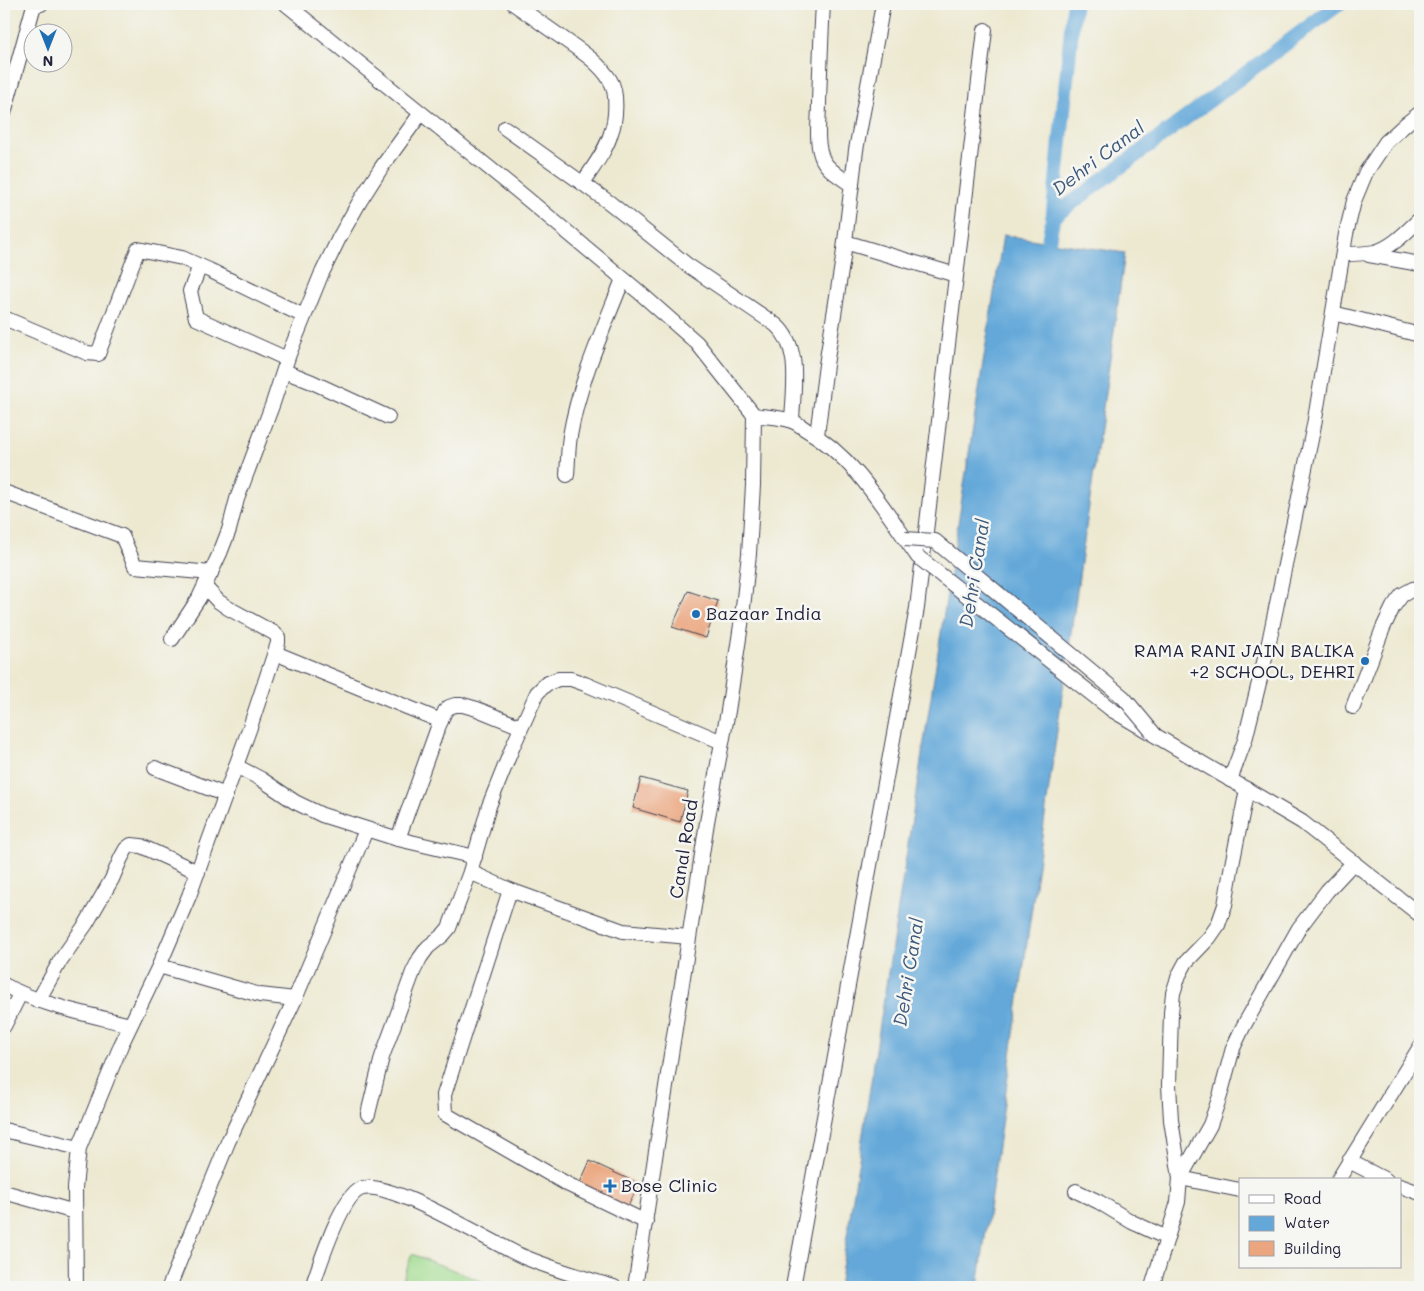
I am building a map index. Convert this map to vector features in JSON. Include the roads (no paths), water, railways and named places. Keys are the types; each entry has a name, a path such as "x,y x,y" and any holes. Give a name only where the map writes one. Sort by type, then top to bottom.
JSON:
{"street":[{"path":"4,113 34,4"},
{"path":"286,4 519,192 697,343 754,415 792,421 817,435 840,455 861,477 918,557 1112,710 1302,822 1420,915"},
{"path":"514,4 580,50 601,68 611,82 615,98 612,132 583,183"},
{"path":"824,4 820,52 818,136 820,152 824,162 832,171 852,185"},
{"path":"817,435 856,150 884,4"},
{"path":"793,1287 917,608 985,30"},
{"path":"172,639 205,587 229,530 238,499 304,316 335,245 381,168 421,113"},
{"path":"1230,780 1245,740 1269,642 1314,426 1342,254 1354,201 1366,172 1386,142 1420,113"},
{"path":"506,128 610,202 686,264 784,332 789,341 794,370 792,421"},
{"path":"1362,254 1376,251 1394,242 1420,219"},
{"path":"844,242 956,275"},
{"path":"4,318 87,353 98,354 138,249 182,258 304,316"},
{"path":"1342,254 1362,254 1395,258 1420,264"},
{"path":"200,266 190,291 196,318 286,365 312,382 388,417"},
{"path":"567,475 570,438 575,411 623,279"},
{"path":"1333,313 1420,335"},
{"name":"Canal Road","path":"635,1287 707,822 722,742 745,595 753,485 754,415"},
{"path":"4,492 122,536 136,566 211,573"},
{"path":"906,539 936,541 1124,698 1155,735"},
{"path":"76,1287 75,1188 79,1148 130,1025 177,926 226,795 278,643 278,637 274,633 228,608 218,601 205,587"},
{"path":"1353,707 1393,606 1402,595 1413,589 1420,588"},
{"path":"275,654 441,720"},
{"path":"368,1114 382,1057 413,972 428,947 443,936 449,928 470,872 489,806 521,726 537,693 546,684 558,679 571,679 722,742"},
{"path":"398,839 441,720 449,707 463,705 521,726"},
{"path":"236,766 261,779 295,802 322,815 398,839 474,857"},
{"path":"155,768 226,795"},
{"path":"1152,1287 1178,1202 1180,1178 1169,1094 1171,1013 1174,993 1179,975 1186,962 1209,938 1218,925 1225,905 1247,790"},
{"path":"169,1287 228,1142 295,999 366,830"},
{"path":"38,1001 60,961 86,924 126,849 131,845 141,846 198,872"},
{"path":"1180,1178 1210,1125 1234,1048 1243,1027 1299,928 1327,891 1354,862"},
{"path":"470,872 510,890 623,931 689,937"},
{"path":"510,890 444,1095 445,1114 567,1184 646,1222"},
{"path":"159,966 260,995 295,999"},
{"path":"4,985 38,1001 130,1025"},
{"path":"4,1026 20,994"},
{"path":"1339,1178 1420,1047"},
{"path":"4,1130 79,1148"},
{"path":"1349,1161 1382,1178"},
{"path":"1180,1178 1239,1190"},
{"path":"312,1287 339,1216 355,1192 361,1188 373,1187 420,1204 522,1256 552,1268 614,1287"},
{"path":"1402,1187 1420,1193"},
{"path":"1076,1191 1099,1202 1132,1222 1168,1238"},
{"path":"4,1192 75,1212"}],"water":[{"path":"1003,235 1125,253 978,1287 839,1287"}],"waterway":[{"path":"1053,217 1074,4"},
{"name":"Dehri Canal","path":"1045,260 1053,217 1339,4"}],"place":[{"name":"Bazaar India","path":"696,614"},
{"name":"RAMA RANI JAIN BALIKA +2 SCHOOL, DEHRI","path":"1365,661"},
{"name":"Bose Clinic","path":"610,1186"}]}
